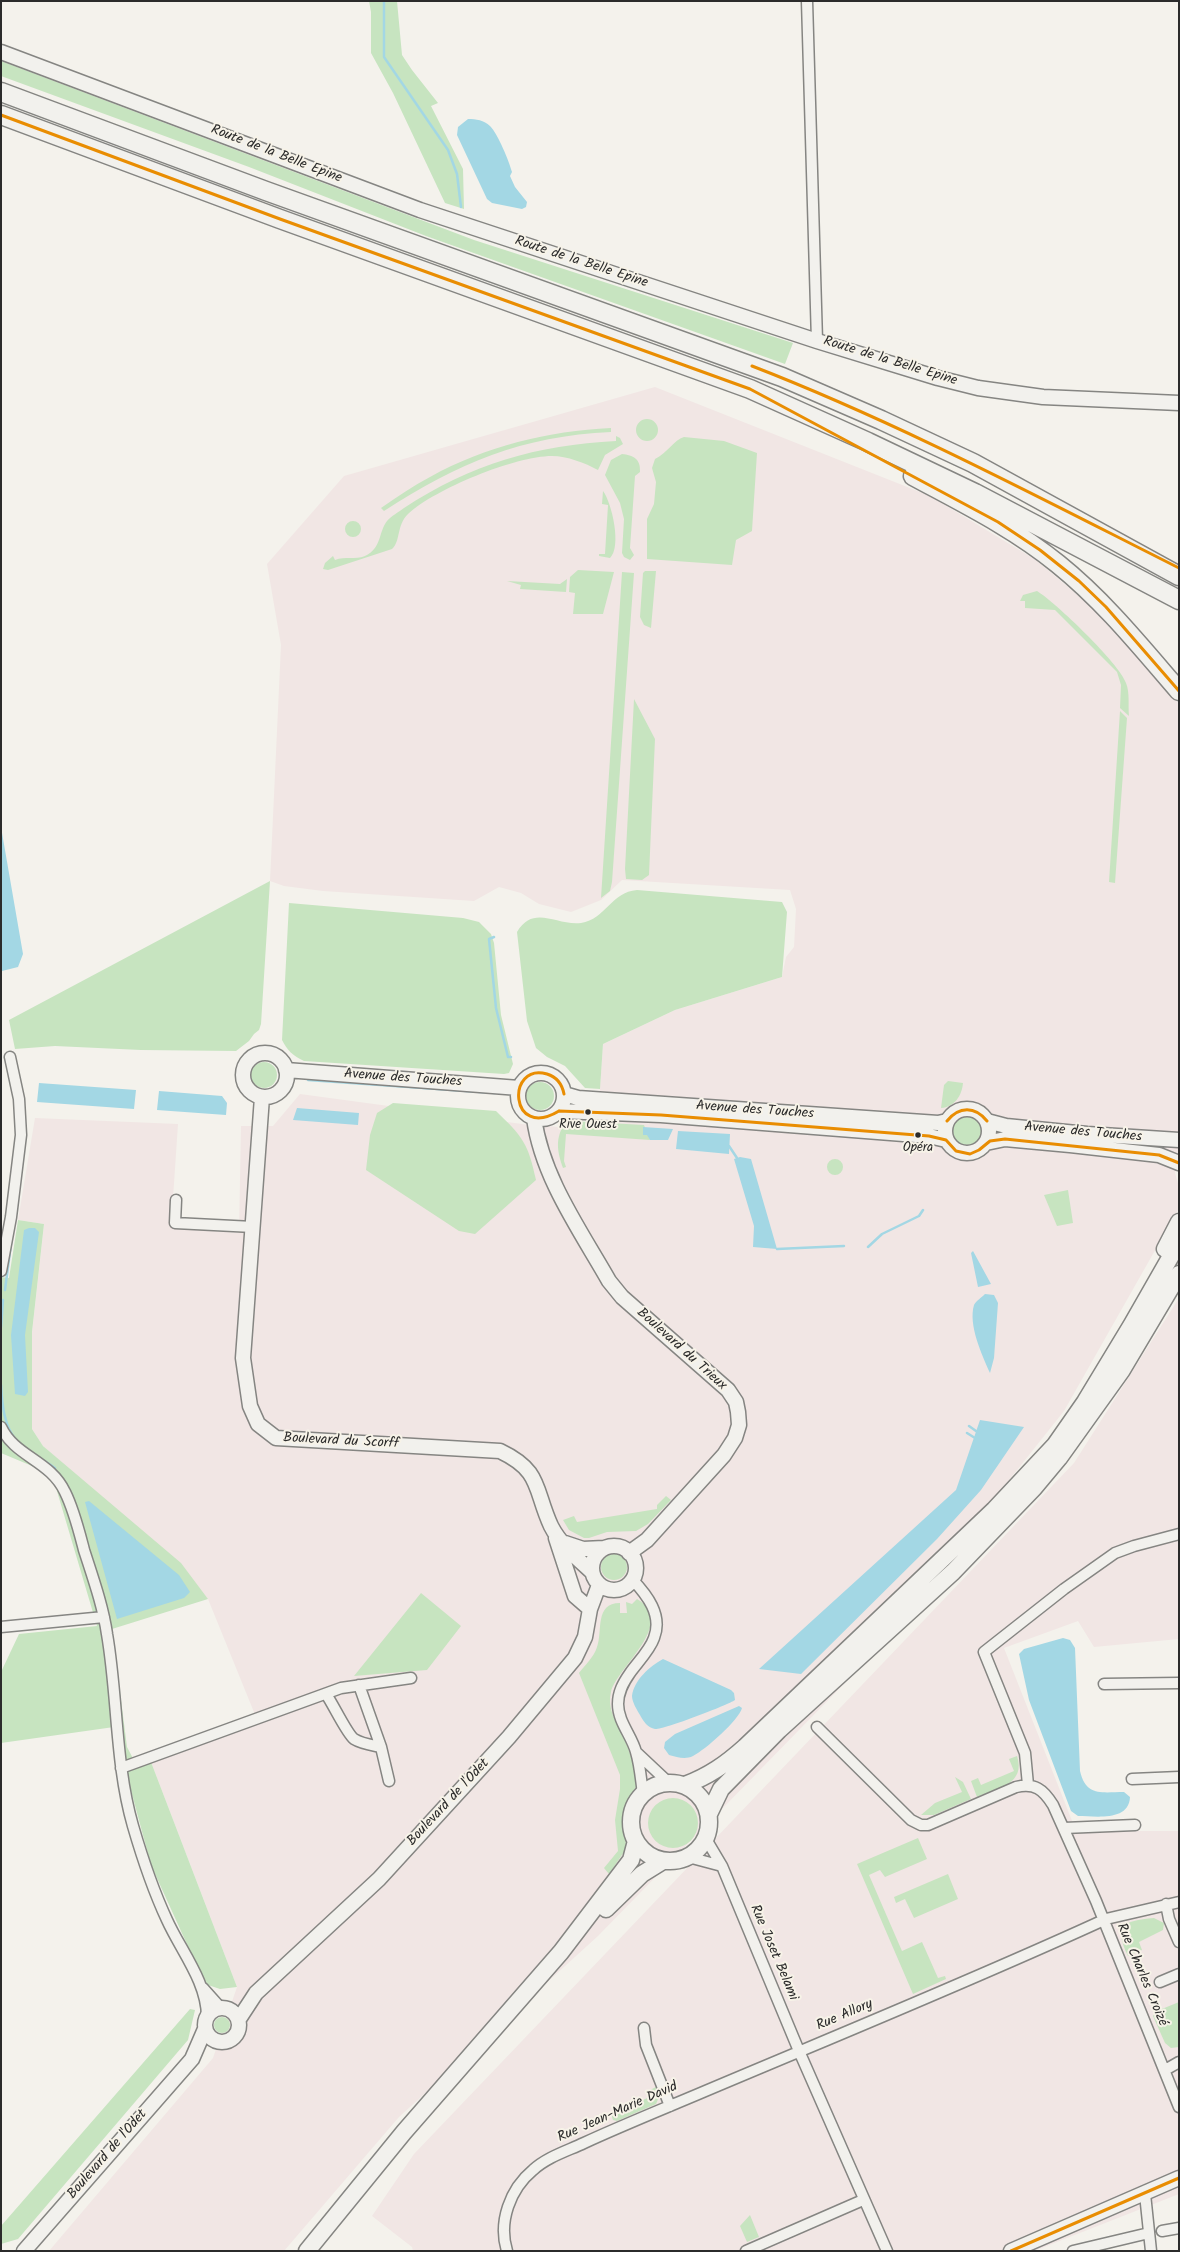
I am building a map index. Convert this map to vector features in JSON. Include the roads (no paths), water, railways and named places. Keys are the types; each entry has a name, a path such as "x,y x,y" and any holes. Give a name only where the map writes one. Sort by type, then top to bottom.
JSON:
{"highway":[{"path":"1,92 266,191 782,377 881,420 966,460 1054,506 1179,568"},
{"path":"1,115 280,219 750,389 868,442 975,493 1179,600"},
{"path":"750,389 998,522 1036,547 1080,582 1105,607 1179,692"},
{"path":"1054,506 1179,576"}],"main road":[{"path":"1101,1376 1124,1323 1179,1222"},
{"path":"677,1784 702,1798 709,1814 710,1824 706,1839 700,1848 688,1857 674,1861 663,1861 649,1855 636,1841 632,1831 631,1819 636,1803 643,1794 660,1784 677,1784 705,1778 722,1766 745,1747 994,1510 1055,1445 1101,1376 1179,1242"},
{"path":"1099,1400 1116,1366 1179,1255"},
{"path":"709,1814 721,1789 779,1730 953,1572 1030,1493 1059,1458 1099,1400 1122,1370 1179,1274"},
{"path":"562,1952 630,1860 636,1841"},
{"path":"307,2251 404,2132 562,1952 626,1887 654,1865 663,1861"}],"street":[{"path":"807,1 817,341"},
{"name":"Route de la Belle Epine","path":"1,52 420,210 817,341 938,378 1015,394 1042,397 1179,403"},
{"path":"261,1053 273,1054 279,1058 286,1070 286,1081 280,1090 269,1096 262,1097 251,1092 243,1081 243,1069 248,1060 261,1053"},
{"path":"1,1271 11,1217 21,1134 18,1099 10,1057"},
{"name":"Avenue des Touches","path":"286,1070 519,1088"},
{"path":"541,1153 555,1114 563,1103 564,1094 562,1085 556,1078 544,1073 535,1073 527,1077 519,1088 517,1098 520,1107 526,1114 534,1118 543,1119 555,1114"},
{"name":"Avenue des Touches","path":"564,1094 578,1098 885,1120 938,1123 947,1121"},
{"name":"Boulevard du Scorff","path":"262,1097 243,1358 250,1406 258,1424 276,1438 500,1451 519,1460 533,1477 551,1526 560,1538 592,1572"},
{"path":"966,1109 977,1111 987,1121 990,1130 986,1143 975,1152 964,1153 954,1150 946,1140 944,1130 947,1121 955,1112 966,1109"},
{"name":"Avenue des Touches","path":"555,1114 668,1116 929,1136 946,1140"},
{"name":"Boulevard du Trieux","path":"534,1118 545,1166 609,1281 622,1297 728,1390 736,1402 739,1425 735,1438 724,1455 647,1540 629,1552"},
{"name":"Avenue des Touches","path":"987,1121 1006,1126 1080,1134 1179,1140"},
{"name":"Avenue des Touches","path":"986,1143 1005,1139 1070,1145 1159,1155 1179,1163"},
{"path":"176,1200 175,1223 253,1227"},
{"path":"1,1427 6,1437 16,1447 51,1471 65,1492 108,1634 121,1768 133,1825 155,1891 170,1927 202,1987 223,2008 234,2012 239,2019"},
{"path":"816,1727 911,1820 920,1825 928,1825 1016,1787 1028,1784 1025,1753 984,1652 1064,1589 1115,1553 1134,1546 1179,1534"},
{"path":"590,1609 575,1596 557,1544 560,1538 583,1549 617,1546 629,1552 635,1565 632,1579 621,1589 613,1590 599,1585 592,1572 594,1558 604,1548"},
{"path":"632,1579 647,1594 652,1604 656,1619 654,1638 618,1694 618,1706 622,1722 636,1752 643,1794"},
{"name":"Boulevard de l'Odet","path":"24,2251 192,2059 218,2042 228,2041 235,2036 239,2028 239,2019 256,1993 379,1879 509,1737 576,1658 585,1637 590,1609 599,1585"},
{"path":"1,1627 104,1617"},
{"path":"121,1768 326,1694 359,1685 411,1678"},
{"path":"1104,1684 1179,1682"},
{"path":"359,1685 381,1746 389,1781"},
{"path":"326,1694 334,1704 352,1738 362,1743 381,1746"},
{"path":"636,1752 677,1784"},
{"path":"1132,1778 1179,1777"},
{"name":"Rue Charles Croizé","path":"1028,1784 1038,1787 1046,1793 1064,1828 1179,2107"},
{"path":"1064,1828 1135,1825"},
{"name":"Rue Joset Belami","path":"706,1839 722,1866 799,2051"},
{"path":"688,1857 722,1866"},
{"name":"Rue Allory","path":"799,2051 1103,1921 1166,1904 1179,1902"},
{"path":"1166,1904 1169,1919 1179,1942"},
{"path":"1160,1982 1179,1974"},
{"path":"202,1987 206,2023 210,2037 218,2042"},
{"name":"Boulevard de l'Odet","path":"192,2059 210,2012 223,2008 256,1993"},
{"path":"644,2028 646,2045 670,2106"},
{"path":"799,2051 887,2251"},
{"name":"Rue Jean-Marie David","path":"507,2251 505,2243 506,2211 521,2183 533,2170 548,2159 799,2051"},
{"path":"1165,2070 1179,2062"},
{"path":"1011,2251 1179,2178"},
{"path":"1145,2194 1151,2251"},
{"path":"746,2251 864,2200"},
{"path":"1162,2231 1179,2228"},
{"path":"1073,2251 1149,2233"}],"water":[{"path":"468,119 483,121 493,130 500,141 508,161 512,172 510,176 515,187 527,202 526,207 522,209 492,203 487,199 457,135 458,127"},
{"path":"1,827 23,954 18,967 2,971"},
{"path":"39,1083 136,1090 134,1109 37,1102"},
{"path":"159,1091 222,1096 227,1103 226,1115 157,1110"},
{"path":"297,1108 359,1113 358,1125 293,1120"},
{"path":"643,1127 673,1129 668,1140 650,1140 647,1135 643,1135"},
{"path":"678,1131 730,1134 729,1154 676,1149"},
{"path":"740,1157 751,1159 777,1249 753,1247 754,1226 734,1159"},
{"path":"35,1228 39,1232 25,1335 28,1392 25,1396 15,1394 11,1335 24,1230"},
{"path":"973,1251 991,1284 978,1287 971,1253"},
{"path":"985,1294 994,1295 998,1303 994,1358 990,1373 983,1358 974,1331 973,1322 974,1305"},
{"path":"980,1420 1024,1427 981,1490 937,1539 801,1674 759,1669 956,1490"},
{"path":"89,1501 179,1575 190,1592 184,1598 117,1619 85,1502"},
{"path":"1063,1638 1070,1640 1075,1648 1080,1771 1086,1785 1091,1789 1102,1792 1124,1792 1130,1797 1128,1805 1124,1811 1118,1814 1102,1817 1078,1816 1071,1811 1029,1700 1019,1654 1024,1649"},
{"path":"663,1659 731,1690 734,1693 735,1700 709,1712 670,1726 655,1729 650,1727 641,1717 634,1703 632,1698 633,1690 643,1674"},
{"path":"739,1706 742,1708 735,1720 713,1741 693,1756 684,1758 669,1755 664,1748 665,1742 675,1734"}],"waterway":[{"path":"384,1 384,57 448,150 457,174 461,207"},
{"path":"494,937 489,939 496,1008 508,1057 511,1057"},
{"path":"308,1080 495,1093"},
{"path":"729,1146 737,1158"},
{"path":"868,1247 882,1234 919,1216 923,1210"},
{"path":"5,1290 12,1236"},
{"path":"777,1249 844,1246"},
{"path":"1,1327 3,1300"},
{"path":"1,1385 4,1415 13,1436 25,1448 55,1468"},
{"path":"969,1426 976,1431"},
{"path":"967,1433 975,1438"}],"place":[{"name":"Rive Ouest","path":"588,1112"},
{"name":"Opéra","path":"918,1135"}]}
